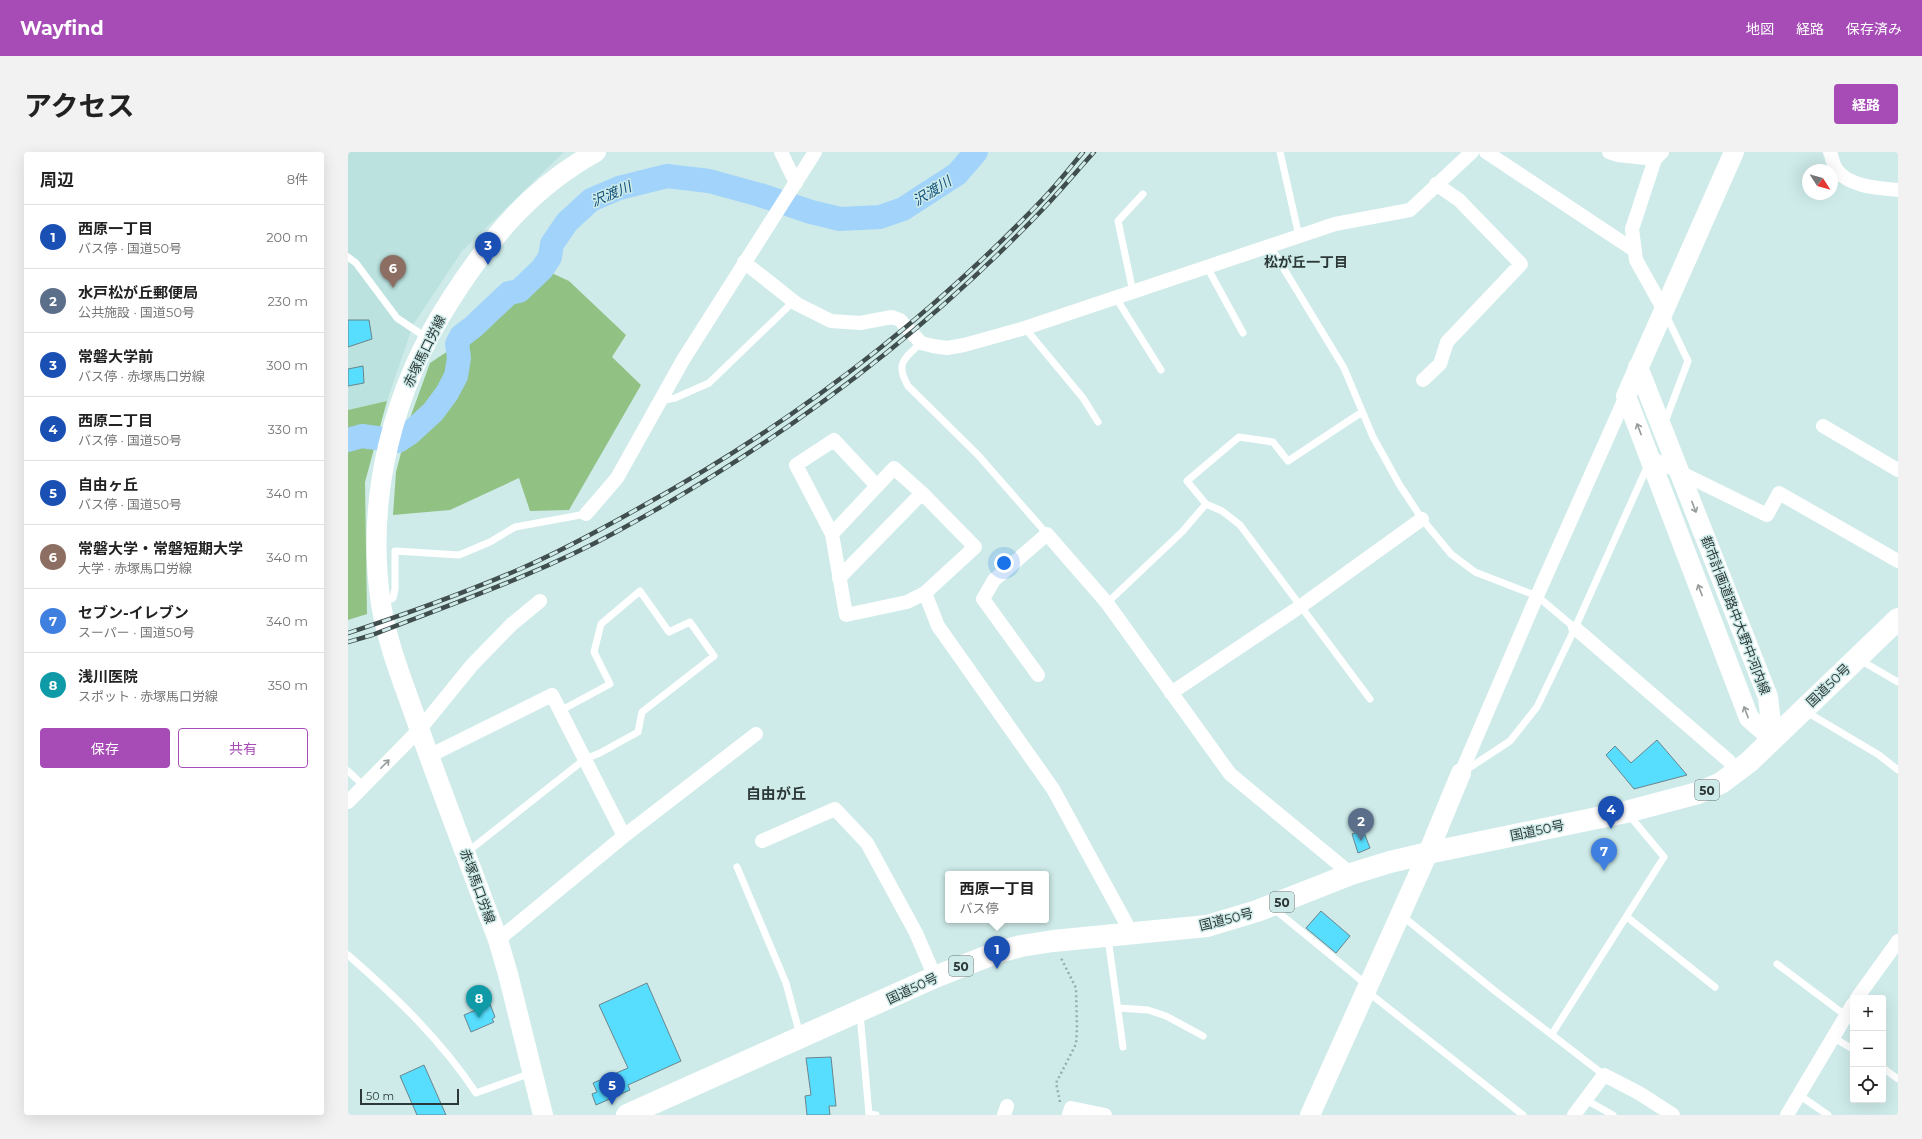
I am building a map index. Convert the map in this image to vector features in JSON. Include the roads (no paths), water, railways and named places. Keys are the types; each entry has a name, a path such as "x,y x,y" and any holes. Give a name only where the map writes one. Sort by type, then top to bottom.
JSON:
{"highway":[{"name":"国道50号","path":"627,1115 969,962 1010,948 1108,935 1207,926 1270,906 1351,874 1428,853 1626,812 1698,794 1736,773 1898,619"}],"street":[{"name":"赤塚馬口労線","path":"543,1115 508,974 498,940 395,663 382,608 377,569 376,541 380,480 394,422 414,365 427,338 478,257 511,218 559,174 596,152"},
{"path":"782,152 794,186"},
{"path":"586,514 616,478 660,401 744,262 815,152"},
{"path":"744,262 794,302 814,314 831,321 860,323 892,317 900,320 921,342 947,348 964,345 1025,328 1335,224 1410,210 1436,184 1472,152"},
{"path":"1486,152 1634,250"},
{"path":"1609,152 1618,155 1658,156 1632,229 1636,260 1664,310"},
{"path":"1310,1115 1366,987 1428,853 1537,596 1734,152"},
{"path":"1830,152 1836,169 1848,180 1864,185 1898,190"},
{"path":"1423,380 1440,364 1447,342 1521,264 1459,200 1436,184"},
{"name":"都市計画道路中大野中河内線","path":"1638,367 1655,446 1749,718 1773,739"},
{"name":"都市計画道路中大野中河内線","path":"1626,396 1655,446 1681,473 1768,698 1773,739"},
{"path":"1823,426 1898,470"},
{"path":"832,534 894,468 922,493 975,547 925,593 907,602 846,615 832,534 796,465 834,440 877,486"},
{"path":"1655,446 1681,473 1767,515 1779,493 1898,561"},
{"path":"839,578 922,493"},
{"path":"1171,694 1301,606 1422,519"},
{"path":"1038,675 983,599 994,580 1047,534 1107,603 1230,774 1351,874"},
{"path":"925,593 938,626 1053,789 1132,934"},
{"path":"348,802 420,729 477,660 512,624 540,601"},
{"path":"1575,628 1729,761 1736,773"},
{"path":"429,756 552,695 624,836"},
{"path":"498,940 624,836 756,734"},
{"path":"762,841 835,809 867,842 916,932 935,977"},
{"path":"1859,995 1898,941"},
{"path":"1787,1115 1834,1038 1849,1010"},
{"path":"1574,1115 1604,1075 1639,1093 1673,1115"},
{"path":"1070,1112 1105,1115"}],"lane":[{"path":"1280,152 1299,236"},
{"path":"1132,292 1118,221 1143,194"},
{"path":"1270,246 1344,368 1372,437 1399,484 1422,519 1451,554 1475,572 1537,596 1575,628"},
{"path":"348,257 356,263 397,318 427,338"},
{"path":"1206,268 1243,333"},
{"path":"1116,298 1161,370"},
{"path":"660,401 675,398 708,383 794,302"},
{"path":"1461,773 1510,741 1537,707 1575,628 1655,446 1688,361 1664,310"},
{"path":"1025,328 1083,398 1098,422"},
{"path":"921,342 905,358 901,368 902,376 908,386 978,455 1047,534"},
{"path":"1362,412 1288,462 1273,442 1239,437 1188,481 1206,504 1222,511 1240,525 1370,699"},
{"path":"1107,603 1182,532 1206,504"},
{"path":"382,608 393,598 395,551 459,555 490,542 516,526 586,514"},
{"path":"466,853 585,759 600,753 638,732 642,712 714,656 690,622 669,632 640,591 601,624 594,652 610,684 560,711"},
{"path":"1856,658 1898,682"},
{"path":"1803,710 1880,755 1898,770"},
{"path":"348,771 364,786"},
{"path":"1552,1034 1664,857 1626,812"},
{"path":"737,867 786,983 801,1038"},
{"path":"1270,906 1366,987 1523,1115"},
{"path":"1400,914 1495,991 1604,1075"},
{"path":"1626,918 1714,987"},
{"path":"1108,935 1119,1008 1123,1047"},
{"path":"348,955 393,994 422,1025 461,1070 476,1093 532,1072"},
{"path":"1777,964 1849,1010"},
{"path":"1119,1008 1148,1010 1166,1016 1203,1036"},
{"path":"860,1012 869,1114 876,1115"},
{"path":"1834,1038 1850,1047"},
{"path":"1886,1070 1898,1079"},
{"path":"1799,1095 1828,1115"},
{"path":"1586,1100 1613,1115"}],"waterway":[{"name":"沢渡川","path":"348,440 362,436 398,441 410,433 433,412 447,393 456,376 459,358 457,344 461,336 473,327 509,293 519,291 542,269 550,257 552,244 567,222 591,200 619,188 667,176 709,181 760,195 811,212 840,219 880,217 903,209 957,174 976,152"}],"railway":[{"path":"348,633 456,595 550,555 595,532 694,477 748,443 800,408 851,370 948,290 995,248 1039,203 1083,152"},
{"path":"348,642 372,635 527,575 616,532 675,499 732,464 843,387 947,302 1044,208 1094,152"}],"place":[{"name":"常磐大学前","path":"488,265"},
{"name":"常磐大学・常磐短期大学","path":"393,288"},
{"name":"西原二丁目","path":"1611,829"},
{"name":"水戸松が丘郵便局","path":"1361,841"},
{"name":"セブン-イレブン","path":"1604,871"},
{"name":"西原一丁目","path":"997,969"},
{"name":"浅川医院","path":"479,1018"},
{"name":"自由ヶ丘","path":"612,1105"}],"district":[{"name":"松が丘一丁目","path":"1306,262"},
{"name":"自由が丘","path":"776,793"}]}
